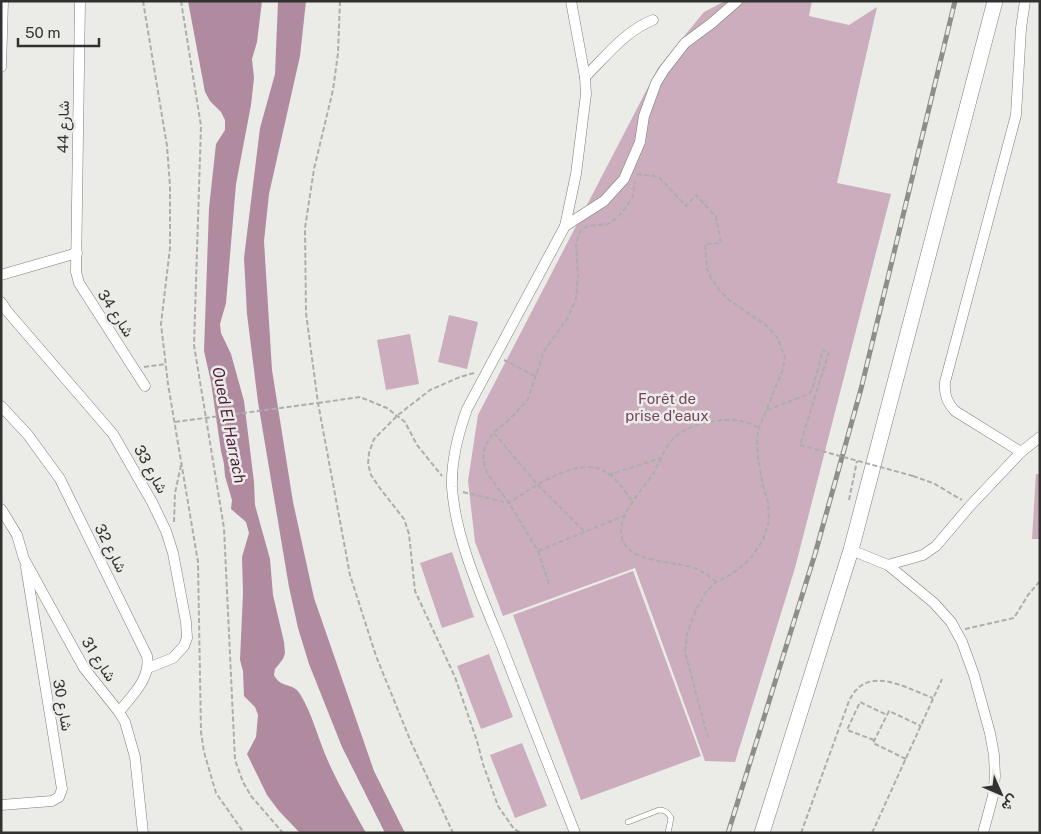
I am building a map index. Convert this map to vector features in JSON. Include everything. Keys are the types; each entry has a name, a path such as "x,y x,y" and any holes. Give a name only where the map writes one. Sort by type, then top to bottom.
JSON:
{"main road":[{"path":"762,833 851,550 995,1"}],"street":[{"path":"1,67 3,1"},
{"name":"شارع 44","path":"77,253 80,1"},
{"path":"571,1 585,77 586,94 577,165 564,226 466,409 458,433 453,460 452,487 460,534 490,617 575,833"},
{"path":"564,226 604,201 624,179 640,142 644,116 656,83 664,70 685,43 737,1"},
{"path":"1020,452 955,411 948,402 944,392 944,382 1016,115 1025,1"},
{"path":"585,77 628,34 640,25 652,20"},
{"path":"1,275 77,253"},
{"name":"شارع 34","path":"77,253 76,272 79,283 145,386"},
{"name":"شارع 33","path":"1,302 113,434 162,523 173,552 188,630 184,646 179,653 173,658 148,668"},
{"name":"شارع 32","path":"1,406 28,435 60,479 145,650 148,668"},
{"path":"888,565 923,555 936,546 1020,452 1040,437"},
{"name":"شارع 31","path":"1,509 17,535 24,559 84,668 119,712 129,732 135,757 143,833"},
{"path":"851,550 888,565 934,603 951,622 962,642 974,675 994,755 995,776 993,796 983,833"},
{"name":"شارع 30","path":"1,805 52,802 59,797 62,789 24,559"},
{"path":"119,712 144,680 148,668"}],"lane":[{"path":"628,822 662,810 671,818 668,833"}],"path":[{"path":"143,1 167,146 170,186 170,248 161,324 174,422 198,562 201,732 204,752 216,793 244,833"},
{"path":"181,1 202,126 194,345 224,528 235,760 243,782 251,796 283,833"},
{"path":"340,1 338,53 333,90 314,169 305,228 306,313 318,403 350,575 376,656 411,742 453,833"},
{"path":"549,584 538,551 509,503 494,484 485,465 483,458 486,446 494,432 521,408 532,390 544,351 568,319 576,298 578,277 576,243 580,232 588,226 608,224 618,217 628,206 633,196 636,174 658,178 686,206 696,195 716,216 721,243 705,244 706,261 711,278 728,300 768,326 777,336 785,357 783,369 759,428 757,439 758,458 768,501 770,521 763,540 750,559 732,574 716,582 706,592 696,610 687,634 685,652 708,738"},
{"path":"766,410 803,397 811,392 823,350 828,352 800,446 913,476 946,490 970,506"},
{"path":"495,356 535,377"},
{"path":"134,368 166,364"},
{"path":"488,368 460,377 430,390 398,415 374,439 369,453 368,464 371,475 404,519 409,534 415,592 455,677 498,806 514,829 521,833"},
{"path":"174,422 360,397 387,408 398,415 405,422 417,445 452,487 466,494 509,503 537,484 562,473 583,467 602,470 622,488 632,501"},
{"path":"716,582 704,572 695,568 646,558 630,551 622,540 622,529 632,501 653,474 669,442 681,432 700,424 731,421 745,422 759,428"},
{"path":"494,432 537,484 586,532"},
{"path":"608,475 662,458"},
{"path":"849,500 857,461"},
{"path":"175,528 175,493 177,476 182,463"},
{"path":"538,551 626,515"},
{"path":"956,631 1014,618 1028,595 1040,581"},
{"path":"872,833 942,679"},
{"path":"801,833 849,701 858,687 874,680 882,680 933,698"},
{"path":"875,741 847,730 860,702 887,715"},
{"path":"906,759 873,743 889,711 921,726"}],"green space":[{"name":"Forêt de prise d'eaux","path":"725,1 812,1 809,16 849,25 877,7 837,183 891,194 795,568 735,762 705,761 635,568 503,616 475,542 468,481 478,415 658,68 704,12"},
{"path":"449,315 478,322 467,369 438,362"},
{"path":"410,334 419,384 386,390 377,340"},
{"path":"1036,474 1040,474 1040,539 1032,539"},
{"path":"452,552 474,617 442,628 420,563"},
{"path":"633,571 701,756 581,800 513,615"},
{"path":"489,654 513,717 481,729 457,666"},
{"path":"522,743 547,806 515,818 490,755"}],"water":[{"name":"Oued El Harrach","path":"188,1 262,1 257,42 252,59 254,78 251,105 236,184 226,303 220,324 221,333 231,354 244,401 255,505 270,559 273,595 284,642 285,653 275,669 274,675 280,682 294,688 300,694 332,770 366,833 300,833 267,795 247,754 256,737 258,715 255,707 244,696 243,671 240,660 243,593 242,557 249,533 246,522 231,509 232,500 225,476 211,382 204,351 209,208 216,144 225,130 225,120 205,92"},
{"path":"278,1 306,1 300,56 269,194 264,241 272,370 293,502 314,598 374,771 405,833 385,833 342,747 309,664 298,628 289,587 258,402 247,314 244,258 260,128 275,74"}],"railway":[{"path":"728,833 815,554 861,389 955,1"}]}
